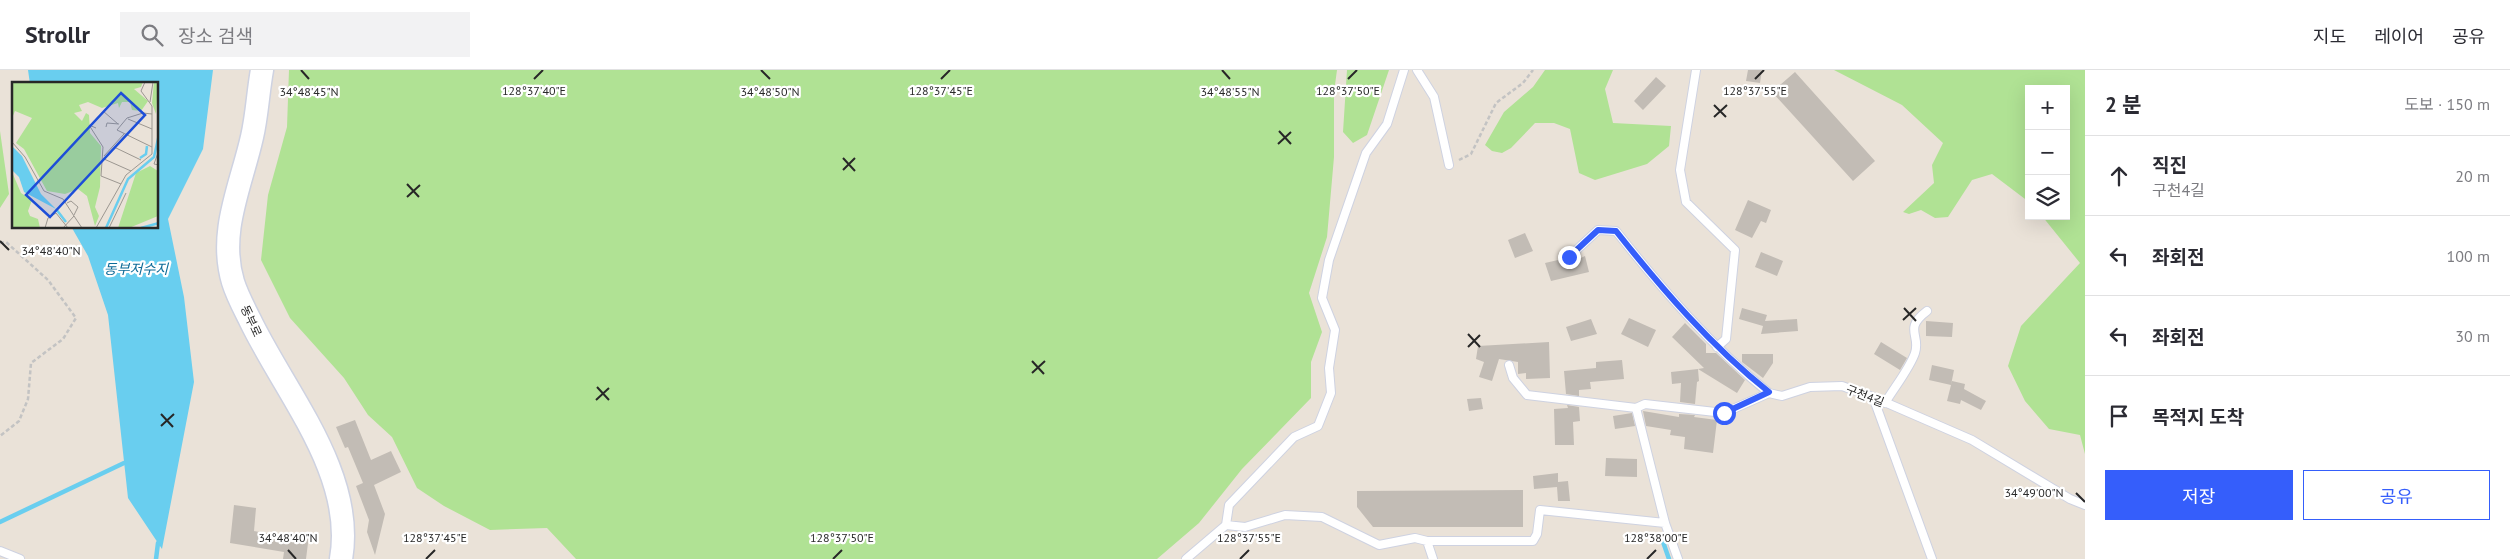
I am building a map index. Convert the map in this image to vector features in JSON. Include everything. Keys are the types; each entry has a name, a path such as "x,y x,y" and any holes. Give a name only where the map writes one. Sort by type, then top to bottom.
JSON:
{"street":[{"name":"동부로","path":"262,70 252,137 227,233 228,256 233,282 247,314 266,353 311,430 337,489 344,519 341,559"}],"lane":[{"path":"1186,559 1226,525 1229,505 1294,437 1318,426 1331,393 1329,368 1335,330 1322,298 1329,260 1366,153 1387,124 1404,70"},
{"path":"1417,70 1434,97 1449,165"},
{"path":"1696,70 1680,170 1686,202 1735,250 1726,339 1717,347"},
{"path":"1569,257 1598,230 1616,231 1652,276 1717,347 1769,392"},
{"path":"1885,403 1916,351 1913,330 1918,318 1927,312"},
{"name":"구천4길","path":"1509,365 1513,378 1527,395 1636,408 1645,404 1724,413 1769,392 1782,396 1810,387 1842,386 1972,440 2070,499 2085,505"},
{"path":"1873,398 1932,559"},
{"path":"1636,408 1665,523 1678,559"},
{"path":"1226,525 1245,527 1286,515 1322,517 1379,545 1415,538 1427,541 1533,541 1537,534 1540,510 1665,523"},
{"path":"1427,541 1433,559"},
{"path":"0,552 20,559"}],"path":[{"path":"1449,165 1471,154 1496,102 1523,83 1532,70"},
{"path":"0,243 6,242 48,280 76,318 63,339 31,363 28,399 18,421 0,436"}],"green space":[{"path":"289,70 1337,70 1334,92 1334,157 1327,237 1309,293 1322,332 1311,362 1311,398 1242,469 1199,523 1157,559 576,559 547,528 490,530 444,506 417,488 392,437 368,415 344,378 290,318 261,260 268,195 287,127"},
{"path":"1347,70 1389,70 1367,135 1353,143 1343,132"},
{"path":"1545,70 1613,70 1605,89 1613,123 1671,126 1669,146 1647,164 1595,180 1579,173 1570,129 1554,123 1535,123 1511,148 1502,153 1492,151 1485,145 1504,112 1533,87"},
{"path":"1834,70 2085,70 2085,454 2080,435 2049,429 2025,401 2008,366 2021,326 2080,263 2045,220 2070,220 2070,85 2025,85 2025,199 1992,174 1972,180 1948,217 1935,218 1921,210 1909,214 1903,212 1934,183 1932,165 1943,143 1902,105"},
{"path":"0,131 9,194 0,208"}],"water":[{"name":"동부저수지","path":"28,70 213,70 203,149 168,219 184,297 194,382 162,549 128,498 108,315 88,256 73,229 159,229 159,82 30,82"}],"building":[{"path":"1748,70 1762,70 1760,83 1746,81"},
{"path":"1795,72 1875,161 1853,181 1772,92"},
{"path":"1656,77 1666,86 1643,110 1634,101"},
{"path":"1748,200 1771,210 1766,223 1761,221 1752,238 1735,230"},
{"path":"1525,233 1533,251 1515,258 1508,240"},
{"path":"1761,252 1783,261 1777,276 1755,267"},
{"path":"1585,256 1589,272 1551,281 1545,263 1558,260 1559,263 1570,263"},
{"path":"1742,308 1767,315 1765,321 1797,319 1798,331 1761,334 1763,326 1739,319"},
{"path":"1629,318 1656,330 1648,347 1621,334"},
{"path":"1591,319 1597,334 1571,341 1566,327"},
{"path":"1926,321 1953,323 1952,337 1926,336"},
{"path":"1685,323 1706,344 1706,353 1716,353 1745,380 1737,393 1698,369 1704,368 1672,337"},
{"path":"1549,342 1550,378 1526,379 1526,373 1518,374 1518,362 1499,359 1492,381 1479,377 1484,362 1476,359 1478,346"},
{"path":"1881,342 1907,358 1900,370 1874,354"},
{"path":"1742,354 1773,354 1773,363 1763,378 1742,362"},
{"path":"1622,360 1624,379 1590,382 1591,389 1579,390 1579,396 1566,394 1564,371 1596,368 1596,362"},
{"path":"1932,365 1954,370 1951,385 1929,380"},
{"path":"1698,369 1699,381 1697,382 1695,404 1680,402 1681,383 1672,384 1671,372"},
{"path":"1952,381 1965,384 1964,389 1986,401 1981,410 1961,400 1960,404 1947,401"},
{"path":"1481,398 1483,409 1469,411 1467,399"},
{"path":"1567,405 1579,407 1580,421 1573,422 1574,445 1555,445 1554,409 1568,408"},
{"path":"1643,411 1679,417 1679,414 1695,415 1694,417 1717,420 1713,453 1684,449 1685,437 1670,435 1671,430 1646,426"},
{"path":"1632,413 1635,426 1615,429 1613,416"},
{"path":"355,420 371,460 391,451 401,472 374,485 385,514 375,555 367,532 369,520 356,486 363,483 348,447 345,448 336,427"},
{"path":"1606,458 1637,459 1637,477 1605,476"},
{"path":"1558,473 1558,482 1568,481 1570,501 1558,501 1557,487 1534,489 1533,476"},
{"path":"1523,490 1523,527 1373,527 1357,507 1357,491"},
{"path":"234,505 256,508 254,531 286,537 286,532 309,535 306,559 283,559 284,552 230,543"}],"waterway":[{"path":"0,522 124,463"},
{"path":"1661,536 1669,559"},
{"path":"156,559 158,543"}],"route":[{"path":"1569,257 1598,230 1616,231 1652,276 1717,347 1743,372 1769,392 1724,413"}]}
